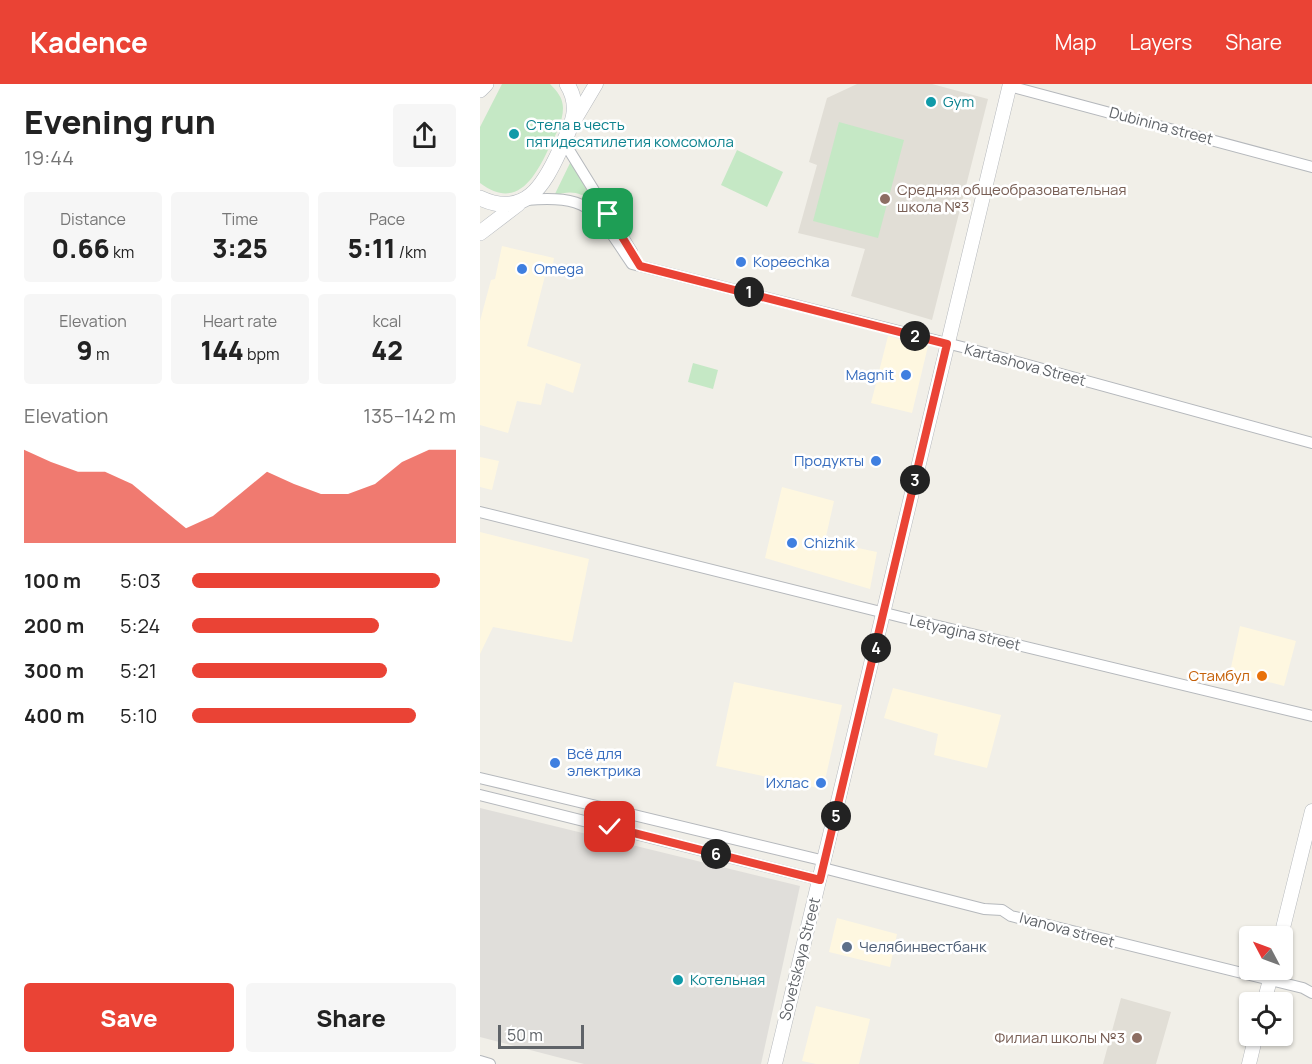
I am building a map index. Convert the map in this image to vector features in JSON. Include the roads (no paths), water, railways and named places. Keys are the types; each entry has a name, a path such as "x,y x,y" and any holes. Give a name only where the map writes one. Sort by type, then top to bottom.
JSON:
{"main road":[{"path":"480,87 486,84"},
{"path":"480,233 545,181 574,121 575,104 567,84"},
{"path":"480,200 502,204 524,200"}],"street":[{"path":"574,121 596,84"},
{"name":"Dubinina street","path":"1009,85 1312,167"},
{"name":"Sovetskaya Street","path":"775,1064 1009,85"},
{"path":"564,142 636,265"},
{"path":"524,200 557,197 588,207 602,221 636,265"},
{"name":"Kartashova Street","path":"636,265 947,344 1312,443"},
{"name":"Letyagina street","path":"480,512 884,613 1312,716"},
{"name":"Ivanova street","path":"480,778 822,869 984,909 1002,910 1011,916 1239,968"},
{"name":"Ivanova street","path":"480,795 822,869"},
{"path":"1283,926 1312,811"},
{"name":"Ivanova street","path":"1284,980 1312,993"},
{"path":"1249,1064 1253,1046"},
{"path":"480,1061 490,1064"}],"place":[{"name":"Gym","path":"931,102"},
{"name":"Стела в честь пятидесятилетия комсомола","path":"514,134"},
{"name":"Средняя общеобразовательная школа №3","path":"885,199"},
{"name":"Kopeechka","path":"741,262"},
{"name":"Omega","path":"522,269"},
{"name":"Magnit","path":"906,375"},
{"name":"Продукты","path":"876,461"},
{"name":"Chizhik","path":"792,543"},
{"name":"Стамбул","path":"1262,676"},
{"name":"Всё для электрика","path":"555,763"},
{"name":"Ихлас","path":"821,783"},
{"name":"Челябинвестбанк","path":"847,947"},
{"name":"Котельная","path":"678,980"},
{"name":"Филиал школы №3","path":"1137,1038"}]}
